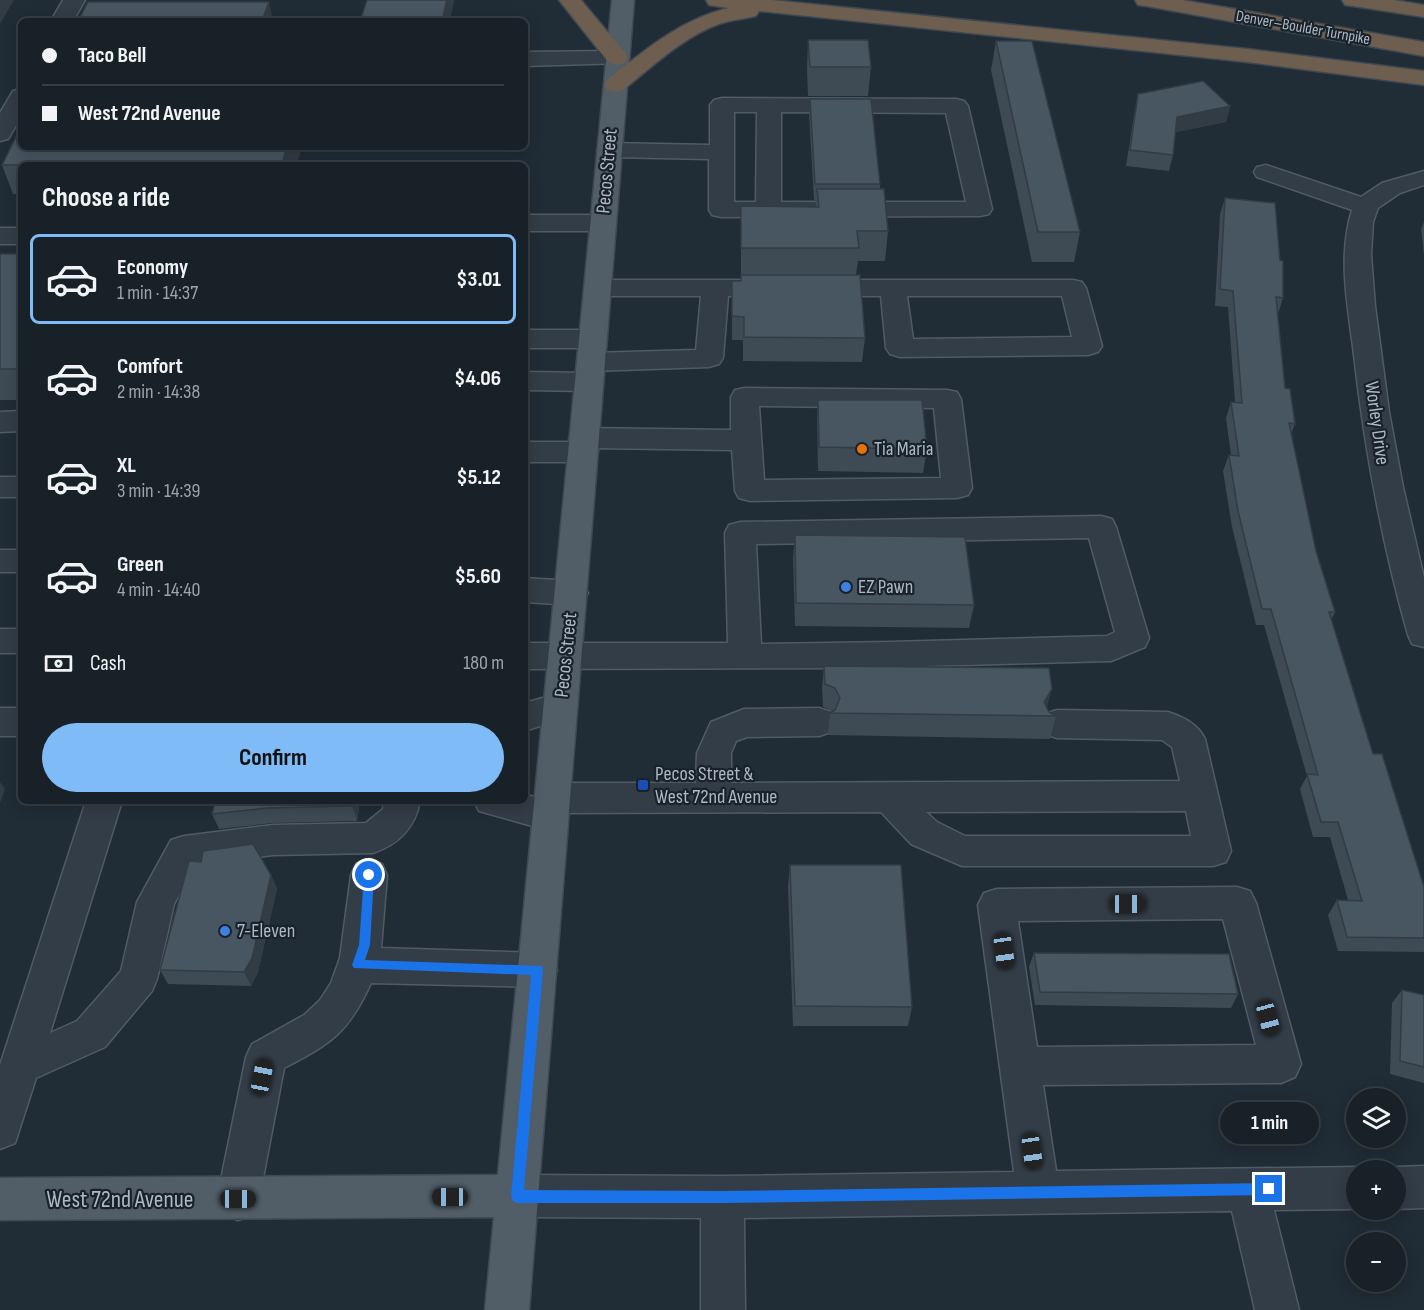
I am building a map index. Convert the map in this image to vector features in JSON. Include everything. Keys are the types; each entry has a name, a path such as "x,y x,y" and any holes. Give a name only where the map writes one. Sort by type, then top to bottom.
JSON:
{"highway":[{"path":"570,0 617,58"},
{"path":"717,0 804,11 1243,55 1424,78"},
{"name":"Denver–Boulder Turnpike","path":"1146,0 1424,49"},
{"path":"1204,0 1424,43"},
{"path":"1256,0 1424,27"},
{"path":"1353,0 1424,11"},
{"path":"615,85 682,33 702,21 737,12 804,11"}],"main road":[{"name":"Pecos Street","path":"507,1310 572,593 622,0"},
{"name":"West 72nd Avenue","path":"0,1199 517,1196"}],"street":[{"path":"64,18 74,0"},
{"path":"528,59 617,58"},
{"path":"0,134 18,101"},
{"path":"722,105 769,105 956,106 980,208 721,210 722,105"},
{"path":"768,210 769,105"},
{"path":"609,150 722,152"},
{"path":"1266,172 1366,207 1381,194 1401,183 1424,178"},
{"name":"Worley Drive","path":"1366,207 1360,231 1358,282 1374,410 1387,491 1404,573 1424,635"},
{"path":"528,223 603,223"},
{"path":"0,236 18,236"},
{"path":"597,288 715,288 893,288 1074,288 1088,346 900,348 893,288"},
{"path":"528,380 591,361 710,358 715,288"},
{"path":"528,340 591,361"},
{"path":"746,397 947,399 957,488 750,491 746,440 746,397"},
{"path":"0,422 18,421"},
{"path":"528,452 584,445 746,440"},
{"path":"0,488 18,488"},
{"path":"528,656 745,656 1111,648 1132,638 1101,527 740,533 745,656"},
{"path":"0,561 18,561"},
{"path":"528,590 572,593"},
{"path":"0,641 18,641"},
{"path":"528,716 560,706"},
{"path":"0,722 18,722"},
{"path":"713,796 714,753 723,732 744,723 819,722"},
{"path":"890,797 924,833 962,851 1213,851 1188,739 1168,726 1058,724"},
{"path":"522,804 551,807 713,796 1202,796"},
{"path":"0,1129 103,804"},
{"path":"20,1066 91,1034 138,979 156,902 184,851 273,840 373,838 399,817 401,804"},
{"path":"238,1199 266,1057 318,1028 350,991 364,945 369,875"},
{"path":"1020,1066 1281,1064 1237,903 997,905 1038,1193"},
{"path":"358,965 538,970"},
{"path":"1406,1188 1424,1187"},
{"name":"West 72nd Avenue","path":"517,1196 722,1197 1346,1188"},
{"path":"1248,1190 1277,1310"},
{"path":"722,1197 723,1310"}],"building":[{"path":"367,0 447,0 443,18 361,18"},
{"path":"88,2 269,2 263,18 80,18"},
{"path":"808,40 868,40 871,67 810,67"},
{"path":"996,41 1032,41 1080,232 1038,232"},
{"path":"1203,81 1230,106 1177,117 1173,155 1130,150 1138,94"},
{"path":"810,99 871,99 880,184 815,184"},
{"path":"18,133 18,150 286,150 282,162 18,162 18,165 2,165"},
{"path":"817,189 884,189 888,231 857,231 859,248 741,248 741,206 819,207"},
{"path":"1225,198 1275,203 1280,260 1283,261 1283,298 1276,297 1285,388 1290,389 1295,424 1289,423 1316,551 1335,612 1329,612 1373,754 1382,754 1424,887 1424,938 1347,937 1337,900 1362,901 1338,822 1321,822 1307,774 1318,775 1271,609 1262,609 1238,511 1229,455 1239,456 1231,402 1242,403 1233,291 1220,289"},
{"path":"0,254 18,254 18,369 0,369"},
{"path":"741,275 860,275 865,338 744,337 744,317 732,316 732,281 741,281"},
{"path":"818,400 922,400 927,449 819,447"},
{"path":"795,535 965,537 974,605 796,603"},
{"path":"824,666 1049,668 1052,689 1044,702 1049,712 1056,716 830,713 835,710 840,698 835,688 825,684"},
{"path":"214,804 352,804 352,806 267,808 212,814"},
{"name":"7-Eleven","path":"253,844 271,875 252,958 244,972 160,970 189,861 201,862 203,851"},
{"path":"790,865 901,865 912,1007 795,1006"},
{"path":"1034,953 1229,954 1238,994 1040,992"},
{"path":"1402,990 1424,995 1424,1067 1400,1061"}],"place":[{"name":"Tia Maria","path":"862,449"},
{"name":"EZ Pawn","path":"846,587"},
{"name":"Pecos Street & West 72nd Avenue","path":"643,785"},
{"name":"7-Eleven","path":"225,931"}],"route":[{"path":"369,875 364,945 358,965 538,970 517,1196 722,1197 1269,1189"}]}
